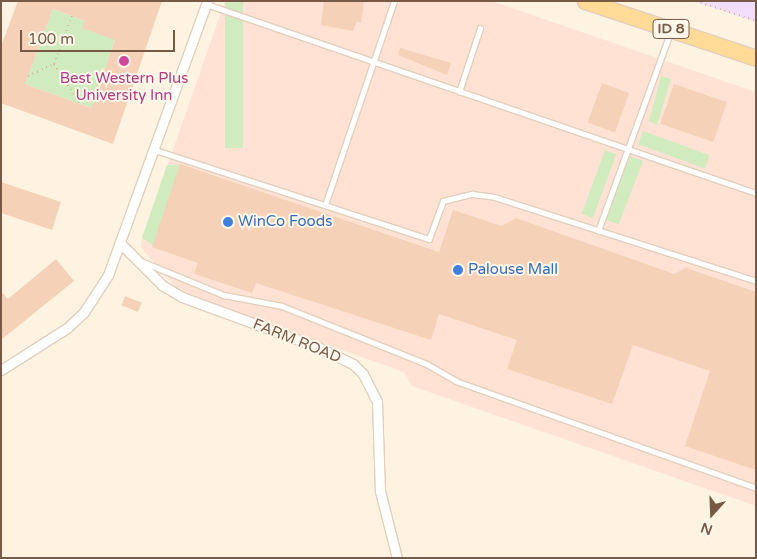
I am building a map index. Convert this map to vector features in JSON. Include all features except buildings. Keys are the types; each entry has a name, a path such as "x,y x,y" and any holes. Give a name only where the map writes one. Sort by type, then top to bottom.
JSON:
{"main road":[{"name":"ID 8","path":"585,1 756,58"}],"street":[{"path":"1,370 35,352 84,312 121,244 207,3"},
{"name":"FARM ROAD","path":"121,244 140,260 162,285 182,297 318,346 353,364 363,374 377,402 380,491 397,558"}],"lane":[{"path":"325,205 394,1"},
{"path":"207,3 459,92 756,193"},
{"path":"459,92 480,28"},
{"path":"598,231 671,29"},
{"path":"155,150 429,239 443,201 472,194 496,197 756,281"},
{"path":"140,260 224,295 282,306 427,364 456,381 756,488"}],"path":[{"path":"696,1 756,21"},
{"path":"28,76 54,64 72,16"},
{"path":"54,64 80,104"}],"shaded area":[{"name":"Palouse Mall","path":"225,1 491,1 756,92 756,506 412,386 404,372 181,293 141,248 142,238"},
{"path":"693,1 756,1 756,22"}],"green space":[{"path":"225,1 243,1 243,148 225,148"},
{"path":"53,9 85,21 115,40 91,108 25,84"},
{"path":"661,76 671,79 657,125 649,121"},
{"path":"643,131 710,155 705,168 638,144"},
{"path":"605,150 616,154 593,218 582,214"},
{"path":"630,156 643,161 619,225 606,219"},
{"path":"167,165 183,165 154,246 142,238"}],"place":[{"name":"Best Western Plus University Inn","path":"124,61"},
{"name":"WinCo Foods","path":"228,222"},
{"name":"Palouse Mall","path":"458,270"}]}
